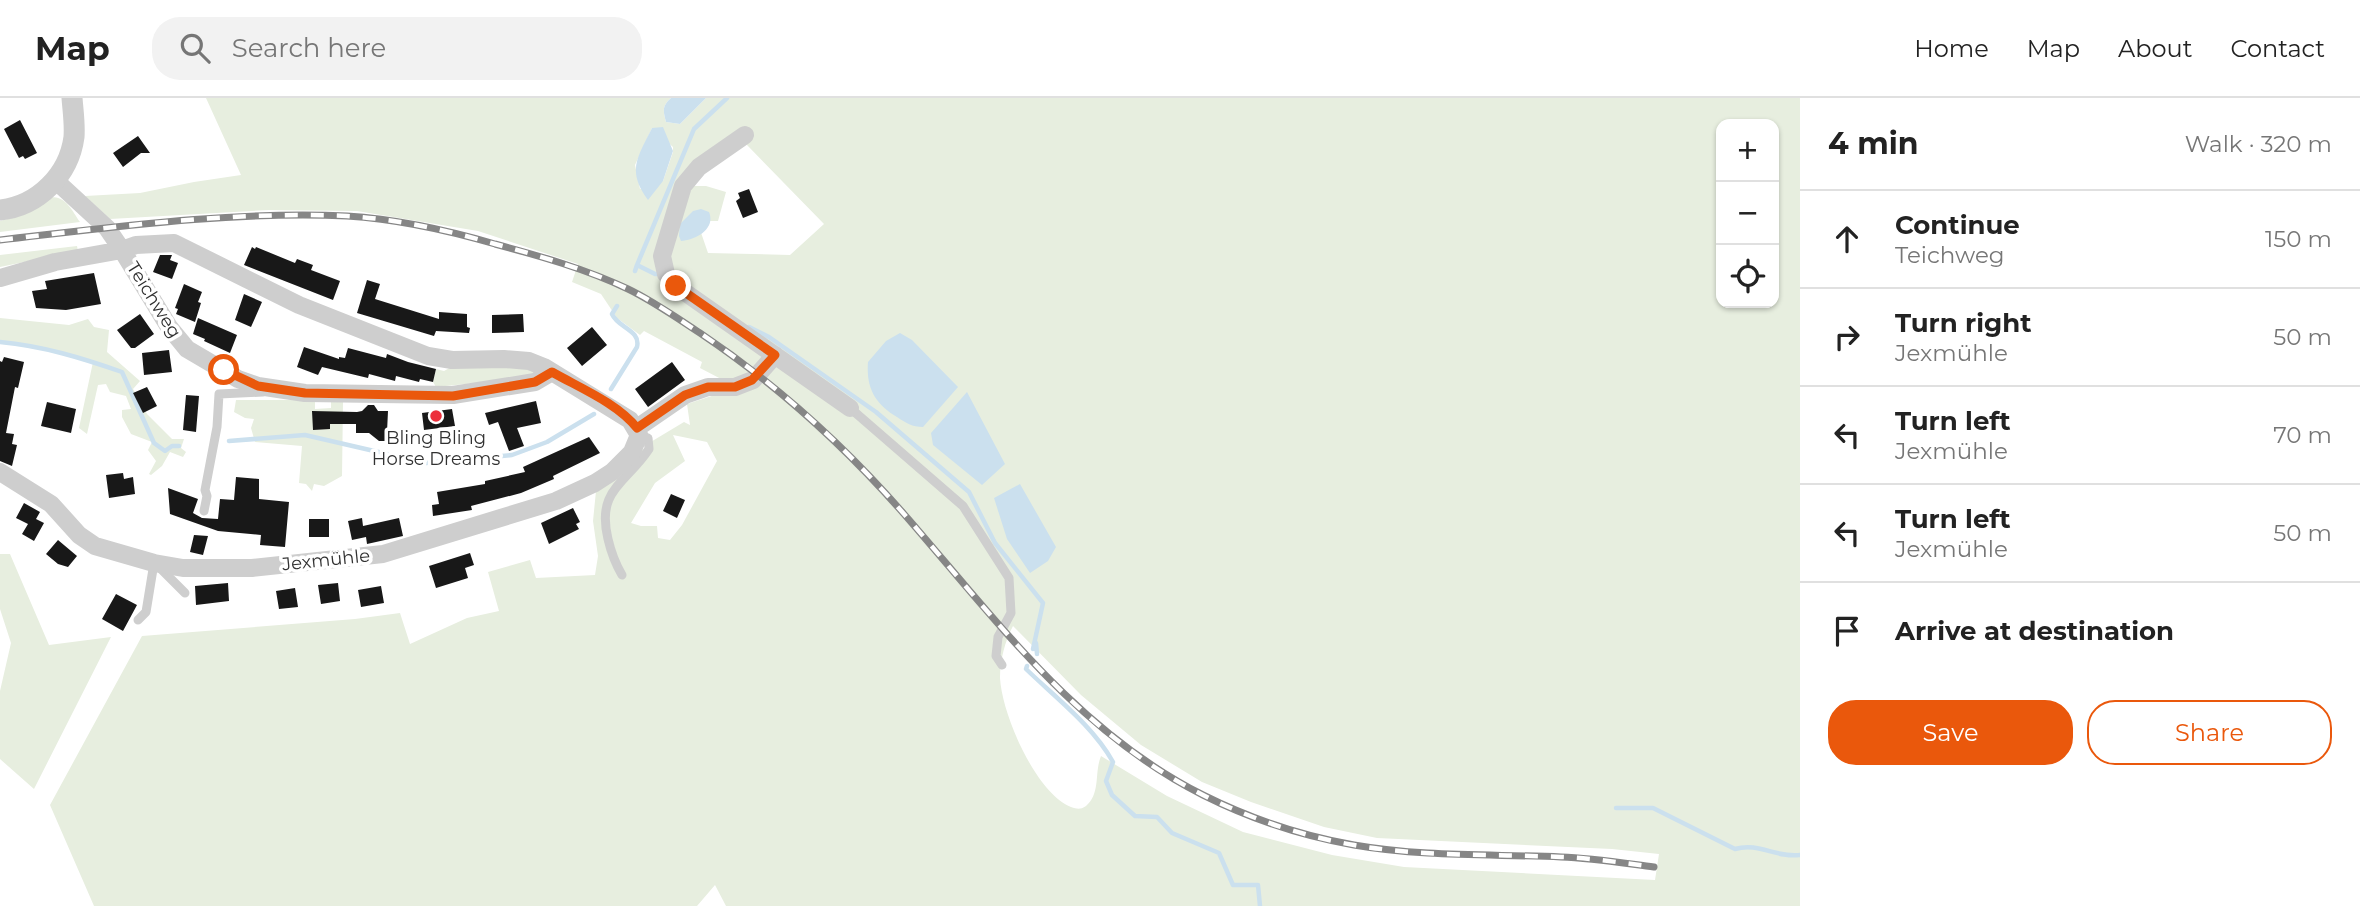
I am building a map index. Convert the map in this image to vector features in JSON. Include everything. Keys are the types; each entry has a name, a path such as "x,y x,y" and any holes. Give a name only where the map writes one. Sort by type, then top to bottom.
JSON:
{"street":[{"path":"0,210 24,204 56,181 72,144 72,98"},
{"path":"745,135 699,167 683,186 662,256 666,274 676,286 849,408"},
{"path":"56,181 107,228 122,250"},
{"path":"0,278 55,261 122,250 136,245 174,243 299,305 428,356 452,360 529,361 607,404 631,420 638,432"},
{"name":"Teichweg","path":"122,250 169,327 187,349 258,386 298,392 453,396 535,382 552,372"},
{"name":"Jexmühle","path":"0,472 51,504 79,535 95,545 154,563 183,568 252,568 383,554 555,501 595,483 612,472 632,452 638,432 685,395 708,387 735,387 752,380 775,355"}],"lane":[{"path":"204,511 207,496 205,490 217,427 219,394 298,392"},
{"path":"849,408 963,506 1009,578 1012,613 998,637 996,656 1002,665"},
{"path":"622,575 615,564 609,543 604,508 612,492 649,449 648,438 638,432"},
{"path":"154,563 185,593"},
{"path":"138,620 146,612 154,563"}],"green space":[{"path":"206,98 671,98 664,109 666,122 680,124 706,98 1800,98 1800,906 726,906 715,885 697,906 94,906 50,805 142,636 400,613 410,644 467,618 499,611 488,572 530,560 536,578 595,575 598,556 593,521 596,491 620,474 649,443 684,422 690,425 687,404 724,392 723,380 700,368 702,362 644,331 640,335 617,318 601,294 572,282 578,264 478,231 357,211 269,210 110,219 85,196 140,193 241,175","holes":["652,128 673,147 673,152 663,181 640,189 635,165","745,135 747,145 824,224 790,255 708,253 697,221 718,221 726,192 706,186 684,186","673,435 707,442 717,461 682,525 670,540 658,538 657,526 631,523 655,483 685,461","1013,626 1081,695 1141,745 1202,782 1251,802 1324,827 1377,838 1612,849 1659,854 1655,880 1404,867 1332,855 1243,832 1167,796 1101,756 1091,801 1082,808 1071,807 1058,799 1034,770 1007,712 1000,678 1002,658"]},
{"path":"51,197 65,202 80,222 0,232 0,221 15,217"},
{"path":"77,246 78,251 0,267 0,255"},
{"path":"0,318 69,325 88,319 94,327 109,330 107,352 140,381 133,389 147,414 172,439 184,439 181,448 186,452 183,457 170,452 162,466 149,474 156,461 148,450 152,442 131,434 122,417 122,410 131,409 126,396 110,392 106,384 98,385 87,434 79,428 93,362 33,345 0,342"},
{"path":"455,365 535,366 536,377 436,387 433,382 436,369 444,371"},
{"path":"236,400 315,400 315,409 331,408 331,401 343,402 342,476 324,486 314,484 312,491 306,484 299,483 302,446 255,442 251,428 254,419 234,412"},
{"path":"0,554 10,554 49,645 111,637 34,789 0,759 0,691 11,643 0,609"}],"water":[{"path":"671,98 706,98 680,124 666,122 664,109"},
{"path":"663,127 673,151 663,181 648,200 637,180 636,164 652,128"},
{"path":"701,209 709,212 710,224 698,236 681,241 680,224 693,211"},
{"path":"900,333 912,340 958,387 923,427 906,423 889,412 878,401 870,387 868,362 886,341"},
{"path":"967,392 1005,464 982,485 933,445 931,433"},
{"path":"1020,484 1056,547 1048,561 1030,573 1007,539 994,498"}],"building":[{"path":"20,120 37,153 25,159 23,156 19,158 4,129"},
{"path":"138,136 150,153 141,153 123,167 113,153"},
{"path":"749,189 758,212 743,218 736,201 740,198 738,193"},
{"path":"252,247 295,263 297,259 313,265 311,270 340,281 333,300 244,265"},
{"path":"160,255 172,255 170,260 178,263 172,279 153,272"},
{"path":"94,273 101,304 66,310 36,308 32,291 47,289 45,281"},
{"path":"367,280 380,284 375,299 439,319 439,312 467,314 469,333 436,331 434,336 357,313"},
{"path":"184,284 202,292 195,322 176,314 178,309 175,308"},
{"path":"244,294 262,302 251,327 235,320"},
{"path":"140,314 154,334 131,348 117,330"},
{"path":"523,314 524,332 492,333 492,315"},
{"path":"198,318 237,335 230,353 193,334"},
{"path":"592,327 607,345 582,366 567,348"},
{"path":"304,347 339,359 345,358 348,348 386,358 387,354 436,369 433,382 420,379 419,382 396,376 395,381 369,374 368,378 322,367 318,375 297,367"},
{"path":"169,350 172,372 144,375 142,353"},
{"path":"4,357 24,362 18,388 15,387 6,433 14,434 12,444 17,445 12,466 0,461 0,361 2,362"},
{"path":"672,362 685,380 648,407 635,389"},
{"path":"147,387 157,406 143,413 133,393"},
{"path":"186,395 199,396 196,432 183,430"},
{"path":"536,401 541,423 517,428 524,446 509,451 498,422 489,425 485,413"},
{"path":"47,402 76,409 71,433 41,426"},
{"path":"368,405 374,405 378,411 388,411 387,432 395,441 379,441 369,433 356,433 356,424 330,424 330,429 313,430 312,411 357,412"},
{"path":"452,409 455,426 424,430 422,413"},
{"path":"589,437 600,453 553,476 554,479 521,493 471,506 472,510 433,516 432,505 439,504 437,492 485,484 485,481 525,472 523,467"},
{"path":"123,473 124,479 133,477 135,494 109,498 106,475"},
{"path":"236,477 259,479 259,499 289,502 285,547 260,545 261,535 218,531 170,514 168,488 198,499 193,513 202,518 218,519 220,499 234,500"},
{"path":"671,494 685,500 677,518 663,511"},
{"path":"24,503 40,512 36,519 44,523 34,541 22,534 28,524 16,518"},
{"path":"573,508 580,522 576,524 579,529 549,544 541,523"},
{"path":"362,518 363,526 399,518 403,536 367,544 366,537 352,540 348,521"},
{"path":"309,519 329,519 329,537 309,537"},
{"path":"194,535 208,536 203,555 190,552"},
{"path":"58,540 77,556 68,567 58,564 46,554"},
{"path":"470,553 474,565 465,568 468,578 436,588 429,566"},
{"path":"228,583 229,601 196,605 195,586"},
{"path":"338,583 340,601 321,604 318,585"},
{"path":"381,586 384,603 361,607 358,590"},
{"path":"295,588 298,607 279,609 276,591"},
{"path":"116,594 137,605 123,631 102,619"}],"waterway":[{"path":"637,265 694,129 727,98"},
{"path":"635,271 637,265 660,274"},
{"path":"611,389 637,347 636,337 612,314 617,306"},
{"path":"749,327 769,337 876,412 969,492 995,543 1043,603 1033,649"},
{"path":"0,342 62,353 122,372 154,443 165,451 172,446 179,446"},
{"path":"229,441 305,435 426,463 512,455 547,442 594,414"},
{"path":"1036,643 1037,654"},
{"path":"1027,666 1026,669 1073,713 1105,749 1113,762 1106,781 1112,795 1135,816 1157,817 1172,833 1219,853 1233,885 1258,885 1260,906"},
{"path":"1616,808 1653,808 1735,849 1752,847 1800,855"}],"railway":[{"path":"0,240 216,218 303,215 365,217 459,234 596,275 665,310 755,373 808,416 881,488 1005,632 1077,706 1116,739 1158,769 1203,795 1277,826 1354,845 1432,853 1573,858 1654,867"}],"place":[{"name":"Bling Bling Horse Dreams","path":"436,416"}],"route":[{"path":"224,370 238,379 258,386 305,393 453,396 535,382 552,372 607,404 631,420 637,428 685,395 708,387 735,387 752,380 775,355 676,286"}]}
